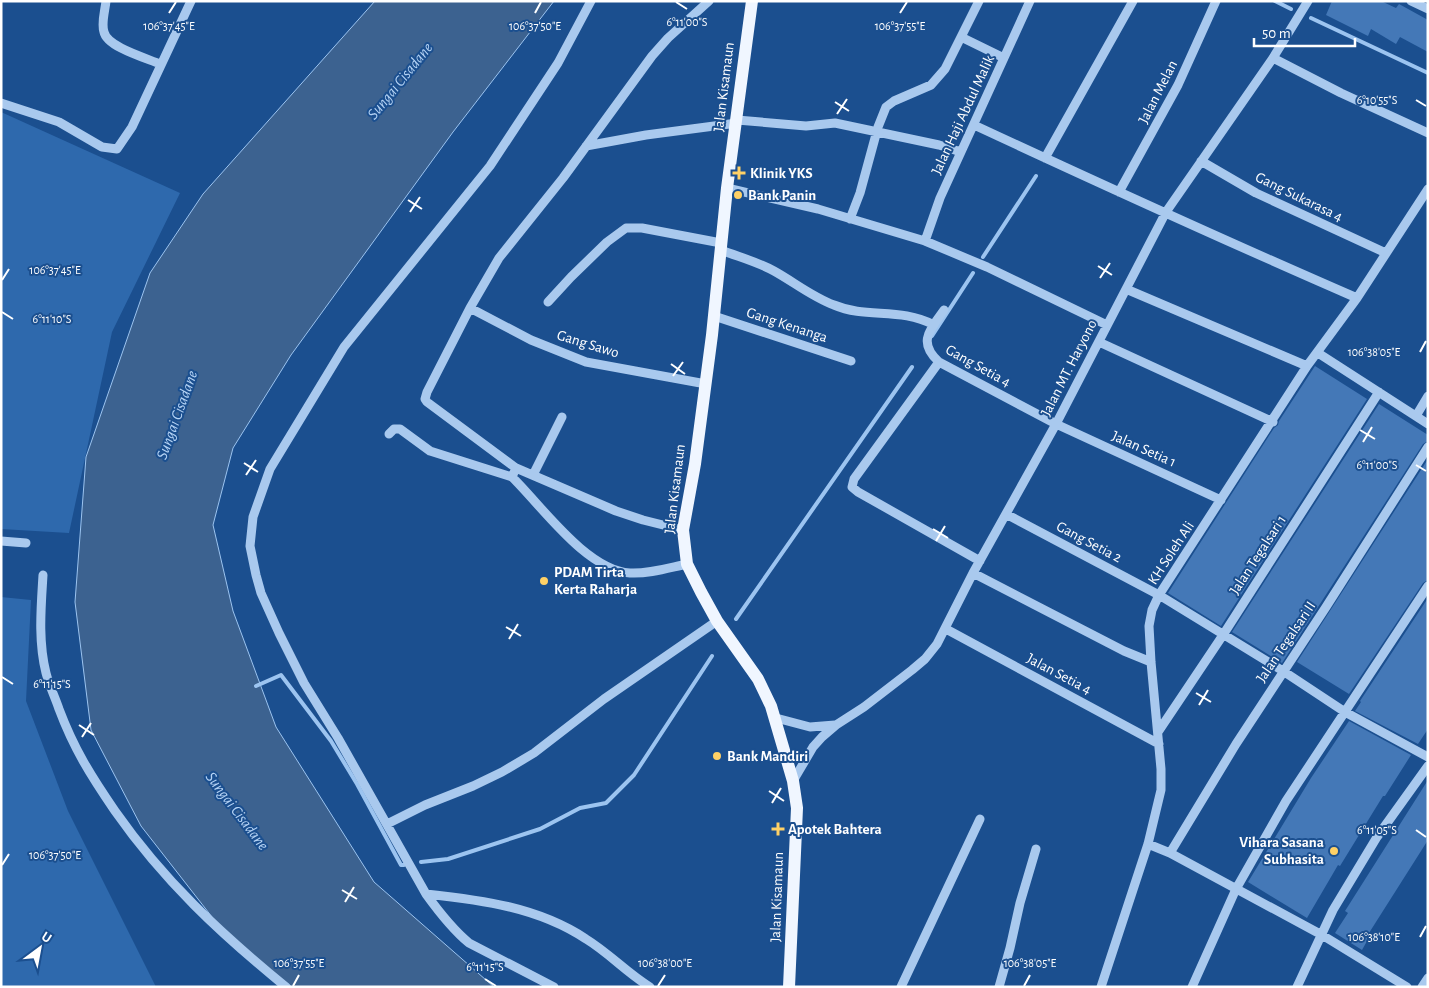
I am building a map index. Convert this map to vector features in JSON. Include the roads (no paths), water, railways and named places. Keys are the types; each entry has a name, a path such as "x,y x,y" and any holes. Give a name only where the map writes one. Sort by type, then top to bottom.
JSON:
{"main road":[{"name":"Jalan Kisamaun","path":"752,1 727,188 706,384 683,530 687,564 717,620 758,679 768,698 776,718 793,781 797,808 789,987"}],"street":[{"path":"106,1 103,27 106,38 114,45 160,64"},
{"path":"1,103 59,122 102,147 117,149 132,127 191,1"},
{"path":"554,987 469,943 443,917 426,894 338,738 304,683 266,604 256,575 250,546 253,516 270,469 344,347 490,166 558,63 591,1"},
{"path":"687,564 647,572 624,572 610,567 583,551 547,517 514,472 425,399 470,308 499,258 586,146 652,56 668,38 709,1"},
{"path":"850,219 884,111 888,105 931,85 945,69 979,1"},
{"name":"Jalan Haji Abdul Malik","path":"925,241 940,198 1030,1"},
{"path":"1044,158 1133,1"},
{"name":"Jalan Melan","path":"1120,192 1178,84 1216,1"},
{"name":"Jalan MT. Haryono","path":"793,781 814,746 836,725 864,707 926,659 937,644 973,573 1056,424 1166,212 1272,58 1308,1"},
{"path":"1412,1 1428,9"},
{"path":"961,37 1004,58"},
{"path":"1272,58 1340,93 1428,133"},
{"path":"586,146 737,121 806,126 836,123 940,145 961,152"},
{"path":"974,125 1357,298"},
{"name":"Gang Sukarasa 4","path":"1201,160 1256,193 1386,253"},
{"path":"727,188 818,209 925,241 987,267 1107,325"},
{"name":"KH Soleh Ali","path":"1101,987 1148,844 1161,790 1158,732 1150,662 1149,620 1152,610 1159,595 1307,366 1357,298 1428,189"},
{"path":"548,302 567,280 607,242 626,228 642,228 721,246 764,266 834,306 862,312 915,317 934,325"},
{"path":"1126,289 1307,366"},
{"name":"Gang Sawo","path":"470,308 531,340 586,362 706,384"},
{"name":"Gang Setia 4","path":"944,310 928,332 926,342 928,350 939,362 1056,424"},
{"name":"Gang Kenanga","path":"714,316 850,360"},
{"path":"1099,342 1272,422"},
{"path":"1318,353 1428,424"},
{"path":"939,362 852,483 852,487 980,561"},
{"name":"Jalan Tegalsari 1","path":"1158,732 1223,635 1379,392"},
{"path":"1416,416 1428,396"},
{"path":"533,475 562,417"},
{"name":"Jalan Setia 1","path":"1056,424 1221,500"},
{"path":"389,434 394,429 400,429 430,451 533,475 616,511 683,530"},
{"name":"Jalan Tegalsari II","path":"1170,853 1236,744 1428,447"},
{"name":"Gang Setia 2","path":"1006,514 1159,595 1283,671 1345,712 1428,757"},
{"path":"1,541 26,543"},
{"path":"973,573 1150,662"},
{"path":"43,575 40,626 46,674 70,739 90,775 132,835 164,876 199,912 245,954 286,987"},
{"path":"1192,987 1236,889 1286,801 1428,586"},
{"path":"387,824 425,805 473,786 526,758 604,699 717,620"},
{"name":"Jalan Setia 4","path":"946,629 1159,744"},
{"name":"Jalan MT. Haryono","path":"776,718 810,727 836,725"},
{"path":"1297,987 1333,910 1363,860 1428,766"},
{"path":"901,987 980,819"},
{"path":"1148,844 1170,853 1322,935 1407,987"},
{"path":"999,987 1036,849"},
{"path":"426,894 496,903 520,909 567,927 586,938 637,979 650,987"},
{"path":"1422,987 1428,978"}],"water":[{"name":"Sungai Cisadane","path":"375,1 554,1 453,132 291,355 233,448 213,525 233,611 276,727 374,882 494,987 292,987 230,940 141,826 91,730 75,602 86,457 150,273 203,194"}],"waterway":[{"path":"1275,1 1291,9"},
{"path":"1311,18 1428,73"},
{"path":"983,257 1036,176"},
{"path":"932,336 973,273"},
{"path":"736,619 912,367"},
{"path":"421,862 448,859 540,829 580,808 606,803 634,775 712,656"},
{"path":"256,686 281,675 331,741 357,784 401,865 404,865"}],"place":[{"name":"Klinik YKS","path":"739,173"},
{"name":"Bank Panin","path":"738,195"},
{"name":"PDAM Tirta Kerta Raharja","path":"544,581"},
{"name":"Bank Mandiri","path":"717,756"},
{"name":"Apotek Bahtera","path":"778,829"},
{"name":"Vihara Sasana Subhasita","path":"1334,851"}]}
